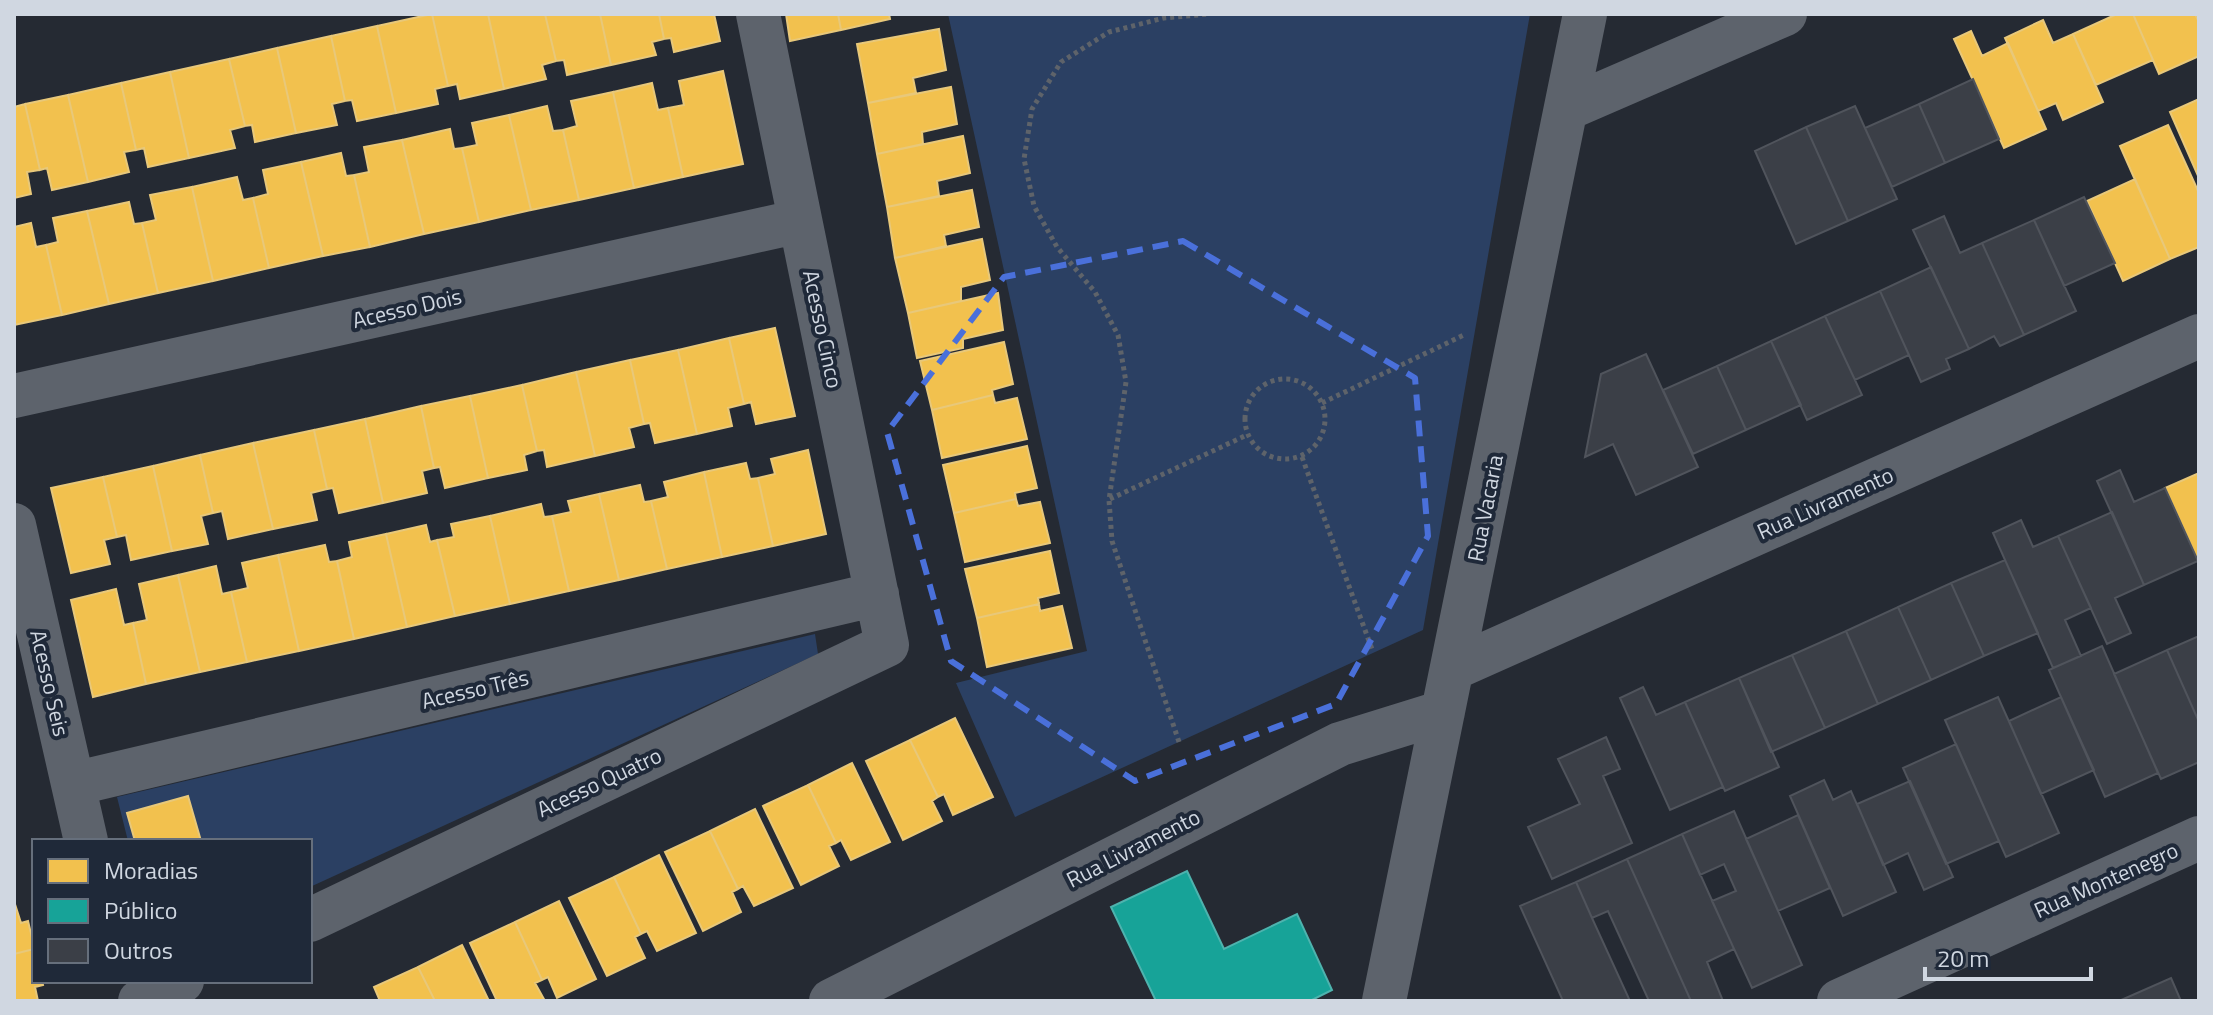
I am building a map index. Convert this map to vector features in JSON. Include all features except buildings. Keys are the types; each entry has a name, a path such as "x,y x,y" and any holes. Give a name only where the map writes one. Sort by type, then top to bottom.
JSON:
{"street":[{"name":"Acesso Cinco","path":"758,14 887,645"},
{"name":"Rua Vacaria","path":"1384,1001 1585,14"},
{"path":"1566,109 1785,14"},
{"name":"Acesso Dois","path":"14,396 800,221"},
{"name":"Rua Livramento","path":"1452,669 2199,336"},
{"name":"Acesso Seis","path":"14,525 86,839"},
{"name":"Acesso Três","path":"73,784 877,594"},
{"name":"Acesso Quatro","path":"312,919 887,645"},
{"name":"Rua Livramento","path":"831,1001 1340,744 1443,712"},
{"name":"Rua Montenegro","path":"1839,1001 2199,838"},
{"path":"140,1001 178,983"}],"path":[{"path":"1179,742 1112,541 1109,500 1126,382 1118,335 1095,292 1057,247 1034,206 1024,159 1032,109 1061,62 1109,32 1164,18 1209,14"},
{"path":"1322,403 1475,330"},
{"path":"1286,378 1304,383 1322,403 1325,430 1316,446 1302,457 1284,460 1266,456 1247,435 1246,408 1254,392 1268,382 1286,378"},
{"path":"1109,500 1247,435"},
{"path":"1302,457 1373,652"}],"highlighted area":[{"path":"1183,241 1415,378 1428,536 1336,704 1135,781 951,661 887,432 1004,277"}],"shaded area":[{"path":"948,14 1530,14 1423,630 1015,817 956,683 1087,651"},
{"path":"815,634 818,654 312,886 312,839 128,839 117,797"}]}
